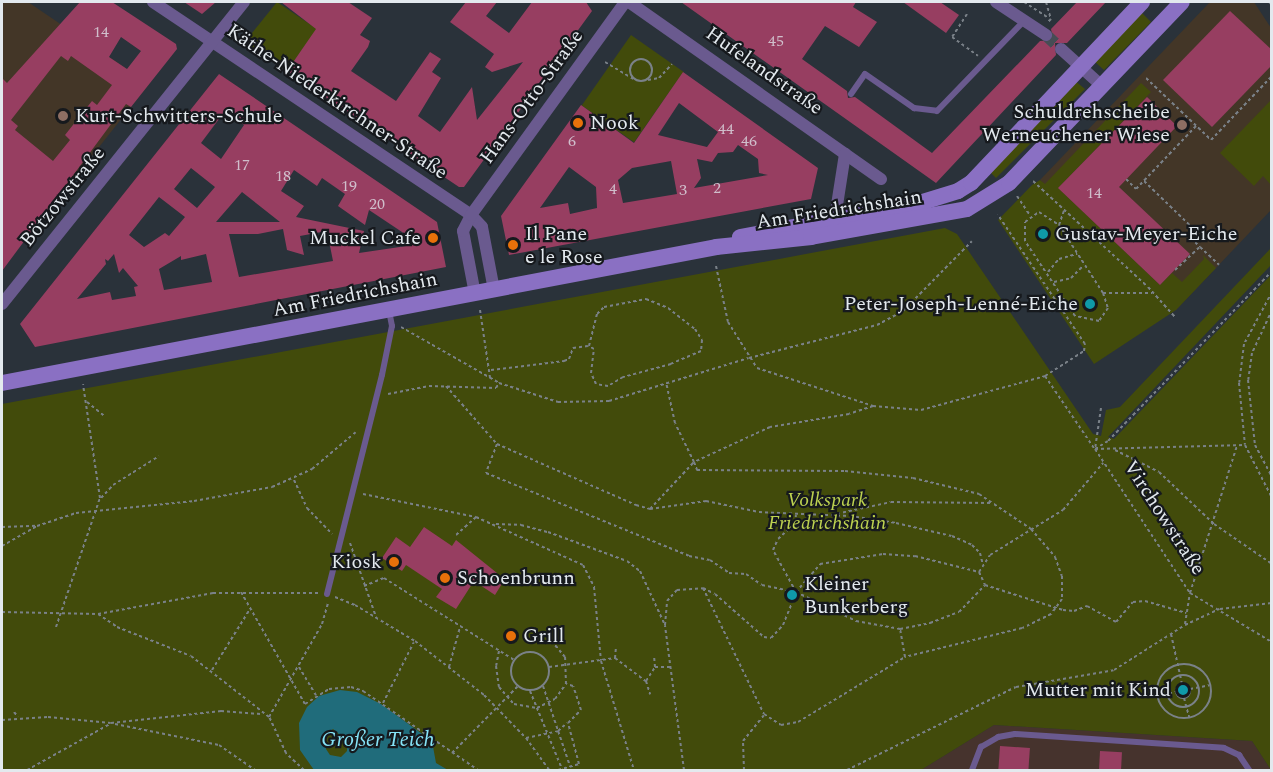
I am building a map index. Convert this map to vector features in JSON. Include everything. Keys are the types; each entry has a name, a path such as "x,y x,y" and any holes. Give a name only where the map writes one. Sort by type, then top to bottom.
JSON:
{"street":[{"name":"Käthe-Niederkirchner-Straße","path":"153,2 471,215 482,227 494,290"},
{"name":"Bötzowstraße","path":"2,304 244,2"},
{"name":"Hufelandstraße","path":"627,2 881,179"},
{"name":"Hans-Otto-Straße","path":"471,215 627,2"},
{"path":"996,2 1043,33"},
{"name":"Am Friedrichshain","path":"717,247 741,237 932,201 958,191 971,183 1142,2"},
{"path":"958,191 967,209 1009,183 1182,2"},
{"path":"1061,49 1102,86"},
{"path":"838,219 837,205 846,154"},
{"name":"Am Friedrichshain","path":"2,383 389,310 478,302 494,290 717,247 781,242 967,209"},
{"path":"471,215 463,231 478,302"}],"lane":[{"path":"851,94 865,74 914,108 937,111 986,64 1024,21"},
{"path":"327,594 346,529 392,326 389,310"},
{"path":"972,771 981,747 998,737 1015,734 1224,748 1239,755 1249,771"}],"path":[{"path":"1024,2 1051,19"},
{"path":"1043,33 1051,19 1046,2"},
{"path":"1269,2 1272,5"},
{"path":"967,14 952,37 986,64"},
{"path":"237,41 249,42"},
{"path":"634,80 630,67 641,59 652,68 645,81"},
{"path":"604,62 634,80 645,81 659,78 672,64"},
{"path":"1146,78 1211,140 1272,76"},
{"path":"1126,179 1136,189 1196,126"},
{"path":"1033,181 1065,207 1154,293 1175,317"},
{"path":"1144,181 1201,236 1195,242 1219,265"},
{"path":"1016,197 1030,215"},
{"path":"1059,225 1065,207"},
{"path":"1044,212 1059,225 1103,292 1106,313 1099,321 1089,322 1075,316 1048,272 1025,241 1023,227 1030,215 1044,212"},
{"path":"716,266 728,322 757,368 873,406 921,410 1045,376 1081,354 1085,344 998,215"},
{"path":"397,325 499,383 558,402 591,404 890,319 927,289 972,241"},
{"path":"1175,270 1200,247"},
{"path":"1048,272 1059,259 1077,254"},
{"path":"1054,282 1071,278 1084,265"},
{"path":"1095,449 1108,441 1272,271"},
{"path":"1044,281 1051,278"},
{"path":"1103,292 1154,293"},
{"path":"1272,292 1253,324 1240,365 1245,446 1272,498"},
{"path":"491,370 564,361 569,359 573,348 589,346 594,349 595,360 592,380 604,387 622,377 697,356 703,346 689,324 668,308 646,299 604,308 593,324 589,346"},
{"path":"478,302 491,370 490,379"},
{"path":"1272,310 1252,352 1248,380 1255,445 1272,477"},
{"name":"Virchowstraße","path":"1045,376 1190,593 1272,642"},
{"path":"666,382 675,423 697,470 845,471 913,478 979,494 1031,529 1060,567 1062,599 1059,607 1022,628 905,657 798,722 781,724 764,714 703,588"},
{"path":"375,398 403,389 446,386 496,388 499,383"},
{"path":"56,627 100,498 99,471 83,384"},
{"path":"446,386 497,444 651,509 706,501 759,512 829,515 896,523 952,536 980,553 983,565"},
{"path":"86,402 91,401 104,416"},
{"path":"651,509 694,462 770,428 849,414 873,406"},
{"path":"1095,449 1101,408"},
{"path":"2,527 37,526 97,510 232,496 293,479 312,469 369,420"},
{"path":"497,444 486,473 688,556 710,560 729,573 746,574 762,585 796,592 856,621 900,629 930,623 959,612 985,585"},
{"path":"1185,625 1190,593 1214,524 1237,446"},
{"path":"1095,449 1245,446"},
{"path":"1115,450 1159,472 1214,524 1272,564"},
{"path":"100,498 113,485 159,456"},
{"path":"979,572 990,555 1063,510 1104,462"},
{"path":"94,472 99,471"},
{"path":"293,479 307,508 342,545"},
{"path":"354,492 476,517 583,566 594,586 601,661 634,771"},
{"path":"829,515 891,502 995,503"},
{"path":"796,513 795,523 778,539 773,550 796,592"},
{"path":"456,536 476,517"},
{"path":"494,524 521,525 548,532 627,561 640,571 665,625"},
{"path":"2,546 37,526"},
{"path":"346,529 376,617"},
{"path":"684,771 665,625 666,608 671,594 682,587 703,588 716,594 764,637 771,638 783,625 796,592 820,564 883,554 952,562 979,572 985,585 1074,611 1087,606 1116,622 1133,602 1145,601 1186,614"},
{"path":"364,586 384,578 514,660"},
{"path":"2,612 98,614 240,591 327,594 376,617 415,641 449,667 496,706 526,738 549,771"},
{"path":"240,591 305,704 316,694 351,687 383,703 478,771"},
{"path":"269,717 328,610 327,594"},
{"path":"847,771 1016,687 1114,670 1185,625 1220,609 1272,603"},
{"path":"212,670 250,609"},
{"path":"98,614 117,627 176,648 212,670 261,714"},
{"path":"449,667 460,626"},
{"path":"900,629 905,657"},
{"path":"1171,634 1182,684 1190,689"},
{"path":"383,703 405,654 415,641"},
{"path":"499,651 496,678 506,697 519,707 537,708 550,703 566,684 567,665 555,645"},
{"path":"615,658 616,648"},
{"path":"543,686 530,690 518,686 511,673 514,660 523,653 535,652 549,667"},
{"path":"646,681 655,667 654,656"},
{"path":"549,667 615,658 646,681 650,694"},
{"path":"1178,664 1200,669 1210,685 1207,705 1189,717 1168,713 1157,696 1161,676 1178,664"},
{"path":"298,667 316,694"},
{"path":"549,667 543,686 570,766"},
{"path":"655,667 672,667"},
{"path":"1180,675 1189,676 1198,687 1196,699 1187,706 1176,705 1167,694 1170,682 1180,675"},
{"path":"526,738 558,731 581,710 573,686 566,684"},
{"path":"1157,696 1176,692 1182,684"},
{"path":"1184,698 1190,689 1210,685"},
{"path":"452,753 518,686"},
{"path":"530,690 562,769"},
{"path":"1176,692 1184,698 1189,717"},
{"path":"27,771 63,747 111,723 221,711 261,714 269,717 286,753 304,771"},
{"path":"14,712 18,717"},
{"path":"744,771 743,741 764,714"},
{"path":"2,720 18,717 111,723 219,745 255,771"},
{"path":"558,771 579,764 568,723"}],"shaded area":[{"name":"Kurt-Schwitters-Schule","path":"2,2 28,2 149,84 61,195 2,148"},
{"name":"Schuldrehscheibe Werneuchener Wiese","path":"1210,2 1254,2 1271,28 1271,210 1176,310 1040,180"},
{"path":"994,725 1252,741 1271,770 921,770"}],"green space":[{"path":"277,2 317,29 287,71 249,45 248,38"},
{"path":"1140,11 1151,22 1104,70 1094,61"},
{"path":"631,35 683,72 634,142 582,105"},
{"path":"1074,80 1085,89 996,178 988,170"},
{"path":"1141,83 1151,92 1058,188 1160,285 1172,273 1182,282 1204,259 1203,255 1216,268 1176,310 1094,364 998,220 1032,185 1040,180 1045,184"},
{"path":"1271,100 1271,185 1263,176 1254,186 1220,153"},
{"name":"Volkspark Friedrichshain","path":"945,228 957,234 1093,434 1101,436 1106,410 1120,407 1271,248 1271,265 1108,437 1114,439 1271,275 1271,770 1252,741 994,725 921,770 2,770 2,404"}],"water":[{"name":"Großer Teich","path":"340,690 357,692 381,704 432,741 436,763 448,770 314,770 300,750 299,723 307,707 319,696","holes":["333,729 347,741 347,751 341,757 330,755 326,749 325,736"]}],"building":[{"path":"80,2 112,2 176,44 177,49 131,107 126,104 2,271 2,78 7,83","holes":["121,37 141,51 127,69 109,57","61,56 68,61 71,56 112,85 97,105 92,101 65,135 70,140 53,161 15,130 18,126 11,120"]},
{"path":"184,2 216,2 202,14"},
{"path":"281,2 348,2 372,18 360,35 370,41 368,47 351,71 396,101 430,52 441,59 432,72 441,78 418,116 440,132 472,87 477,120 523,62 492,72 485,67 494,54 450,22 466,2 497,2 486,16 509,33 532,2 586,2 592,11 464,187 459,187 287,71 316,29"},
{"path":"681,2 856,2 853,7 877,22 859,47 825,26 802,59 847,91 848,98 855,97 932,153 1040,41 1053,40 1051,29 1077,2 1106,2 1067,43 1055,43 1056,55 936,183"},
{"path":"903,2 940,2 959,15 946,33"},
{"path":"1230,11 1272,50 1272,65 1212,127 1163,80"},
{"path":"683,72 818,168 811,199 509,255 501,216 581,105 634,143","holes":["679,103 718,132 707,147 658,135","738,145 758,159 759,173 768,175 694,188 701,178 697,159 712,162 718,153 733,152","671,161 677,194 623,203 618,180 632,168","569,167 596,187 597,208 570,214 568,203 540,208"]},
{"path":"219,74 437,222 446,267 35,347 20,324","holes":["225,111 244,125 221,159 201,143","191,168 215,187 197,208 174,189","294,170 317,186 322,178 345,194 338,206 365,225 369,210 420,244 359,253 364,231 296,217 304,206 281,191","242,192 280,222 216,222","159,197 185,217 169,236 165,233 144,247 129,235","283,229 287,250 304,255 300,236 327,231 333,261 239,277 229,234 258,234","114,254 119,273 123,268 138,286 134,287 136,296 112,300 110,292 77,299 106,264 105,259 108,261","206,254 212,282 164,290 159,269 181,256 181,260"]},
{"path":"1147,97 1177,126 1119,187 1190,254 1160,285 1058,188"},
{"path":"424,527 452,546 456,540 497,573 494,576 503,582 495,595 474,581 456,609 436,597 442,589 406,565 402,571 382,558 396,537 410,547"},
{"path":"1000,746 1030,748 1028,770 998,770"},
{"path":"1100,751 1122,752 1121,770 1099,770"}],"tunnel":[{"path":"1046,35 1061,49"}],"place":[{"name":"Kurt-Schwitters-Schule","path":"63,116"},
{"name":"Nook","path":"578,123"},
{"name":"Schuldrehscheibe Werneuchener Wiese","path":"1182,125"},
{"name":"Gustav-Meyer-Eiche","path":"1043,234"},
{"name":"Muckel Cafe","path":"433,238"},
{"name":"Il Pane e le Rose","path":"513,245"},
{"name":"Peter-Joseph-Lenné-Eiche","path":"1090,304"},
{"name":"Kiosk","path":"394,562"},
{"name":"Schoenbrunn","path":"445,578"},
{"name":"Kleiner Bunkerberg","path":"792,595"},
{"name":"Grill","path":"511,636"},
{"name":"Mutter mit Kind","path":"1183,690"}]}
